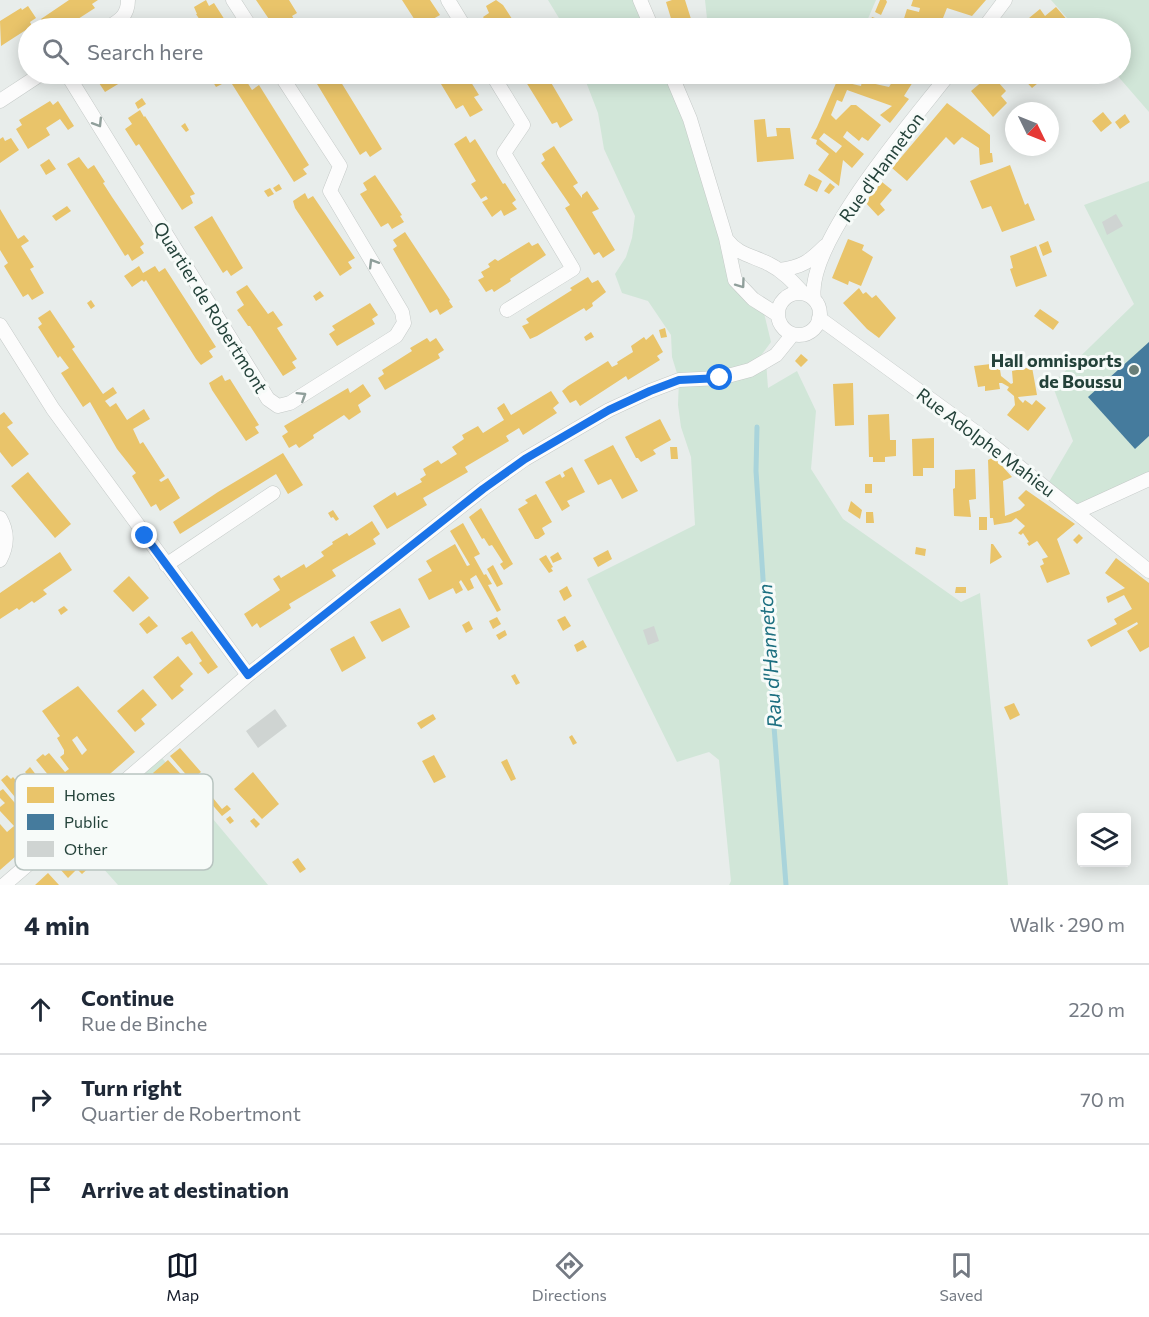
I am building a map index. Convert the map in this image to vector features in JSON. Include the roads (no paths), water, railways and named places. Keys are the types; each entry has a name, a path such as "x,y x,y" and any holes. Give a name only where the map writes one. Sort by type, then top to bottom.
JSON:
{"street":[{"path":"123,18 128,0"},
{"path":"233,0 245,18"},
{"path":"448,0 459,18"},
{"path":"640,0 648,18"},
{"path":"992,18 1005,0"},
{"path":"0,101 26,84"},
{"name":"Quartier de Robertmont","path":"73,84 268,399 278,406 290,403 396,336 404,323 402,312 330,191 340,166 287,84"},
{"path":"498,84 523,124 504,153 573,269 507,310"},
{"path":"675,84 690,119 726,238 735,280 753,299 778,315"},
{"name":"Rue d'Hanneton","path":"809,296 827,245 852,200 941,84"},
{"path":"726,238 741,253 779,270 809,296 818,305 819,318 813,329 807,333 793,334 783,327 778,315 779,308 787,296 809,296"},
{"path":"779,270 794,268 810,261 827,245"},
{"name":"Rue Adolphe Mahieu","path":"819,318 981,436 1149,571"},
{"path":"0,325 52,409 248,675"},
{"path":"133,774 248,675 483,489 525,459 609,410 650,391 679,380 720,378 750,370 776,355 793,334"},
{"path":"1077,512 1149,479"},
{"path":"166,565 273,493"},
{"path":"0,518 7,539 0,560"},
{"path":"4,885 21,870"}],"waterway":[{"name":"Rau d'Hanneton","path":"757,427 756,471 786,885"}],"place":[{"name":"Hall omnisports de Boussu","path":"1134,370"}]}
